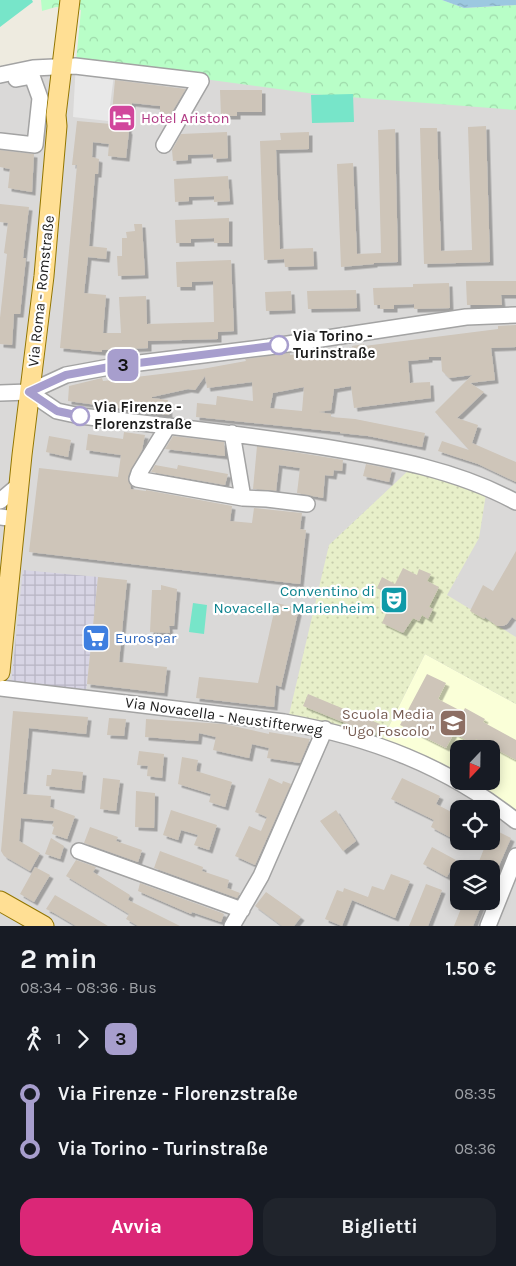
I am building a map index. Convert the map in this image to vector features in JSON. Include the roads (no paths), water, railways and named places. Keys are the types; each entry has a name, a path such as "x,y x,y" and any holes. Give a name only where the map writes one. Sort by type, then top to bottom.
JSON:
{"main road":[{"name":"Via Roma - Romstraße","path":"0,672 8,518 19,485 29,392 35,357 44,276 57,126 56,115 68,29 70,0"},
{"path":"4,909 44,926"}],"street":[{"path":"0,75 33,68 63,66 201,81 164,146"},
{"path":"0,82 32,76 40,98 35,145 0,141"},
{"path":"4,392 29,392 66,375 115,366 268,347 466,317 516,314"},
{"path":"29,392 57,411 80,416 232,433 413,463 490,488 516,502"},
{"path":"168,426 139,473 137,480 243,498 307,504"},
{"path":"232,433 243,498"},
{"path":"0,500 19,485"},
{"name":"Via Novacella - Neustifterweg","path":"0,688 284,722 325,729 378,744 447,775 494,803 516,821"},
{"path":"232,926 261,876 325,729"},
{"path":"79,851 242,910"},
{"path":"488,926 516,856"}],"water":[{"path":"442,0 516,0 516,5 464,8"}],"place":[{"name":"Hotel Ariston","path":"122,118"},
{"name":"Via Torino - Turinstraße","path":"279,345"},
{"name":"Via Firenze - Florenzstraße","path":"80,416"},
{"name":"Conventino di Novacella - Marienheim","path":"394,600"},
{"name":"Eurospar","path":"96,638"},
{"name":"Scuola Media \"Ugo Foscolo\"","path":"453,723"}]}
